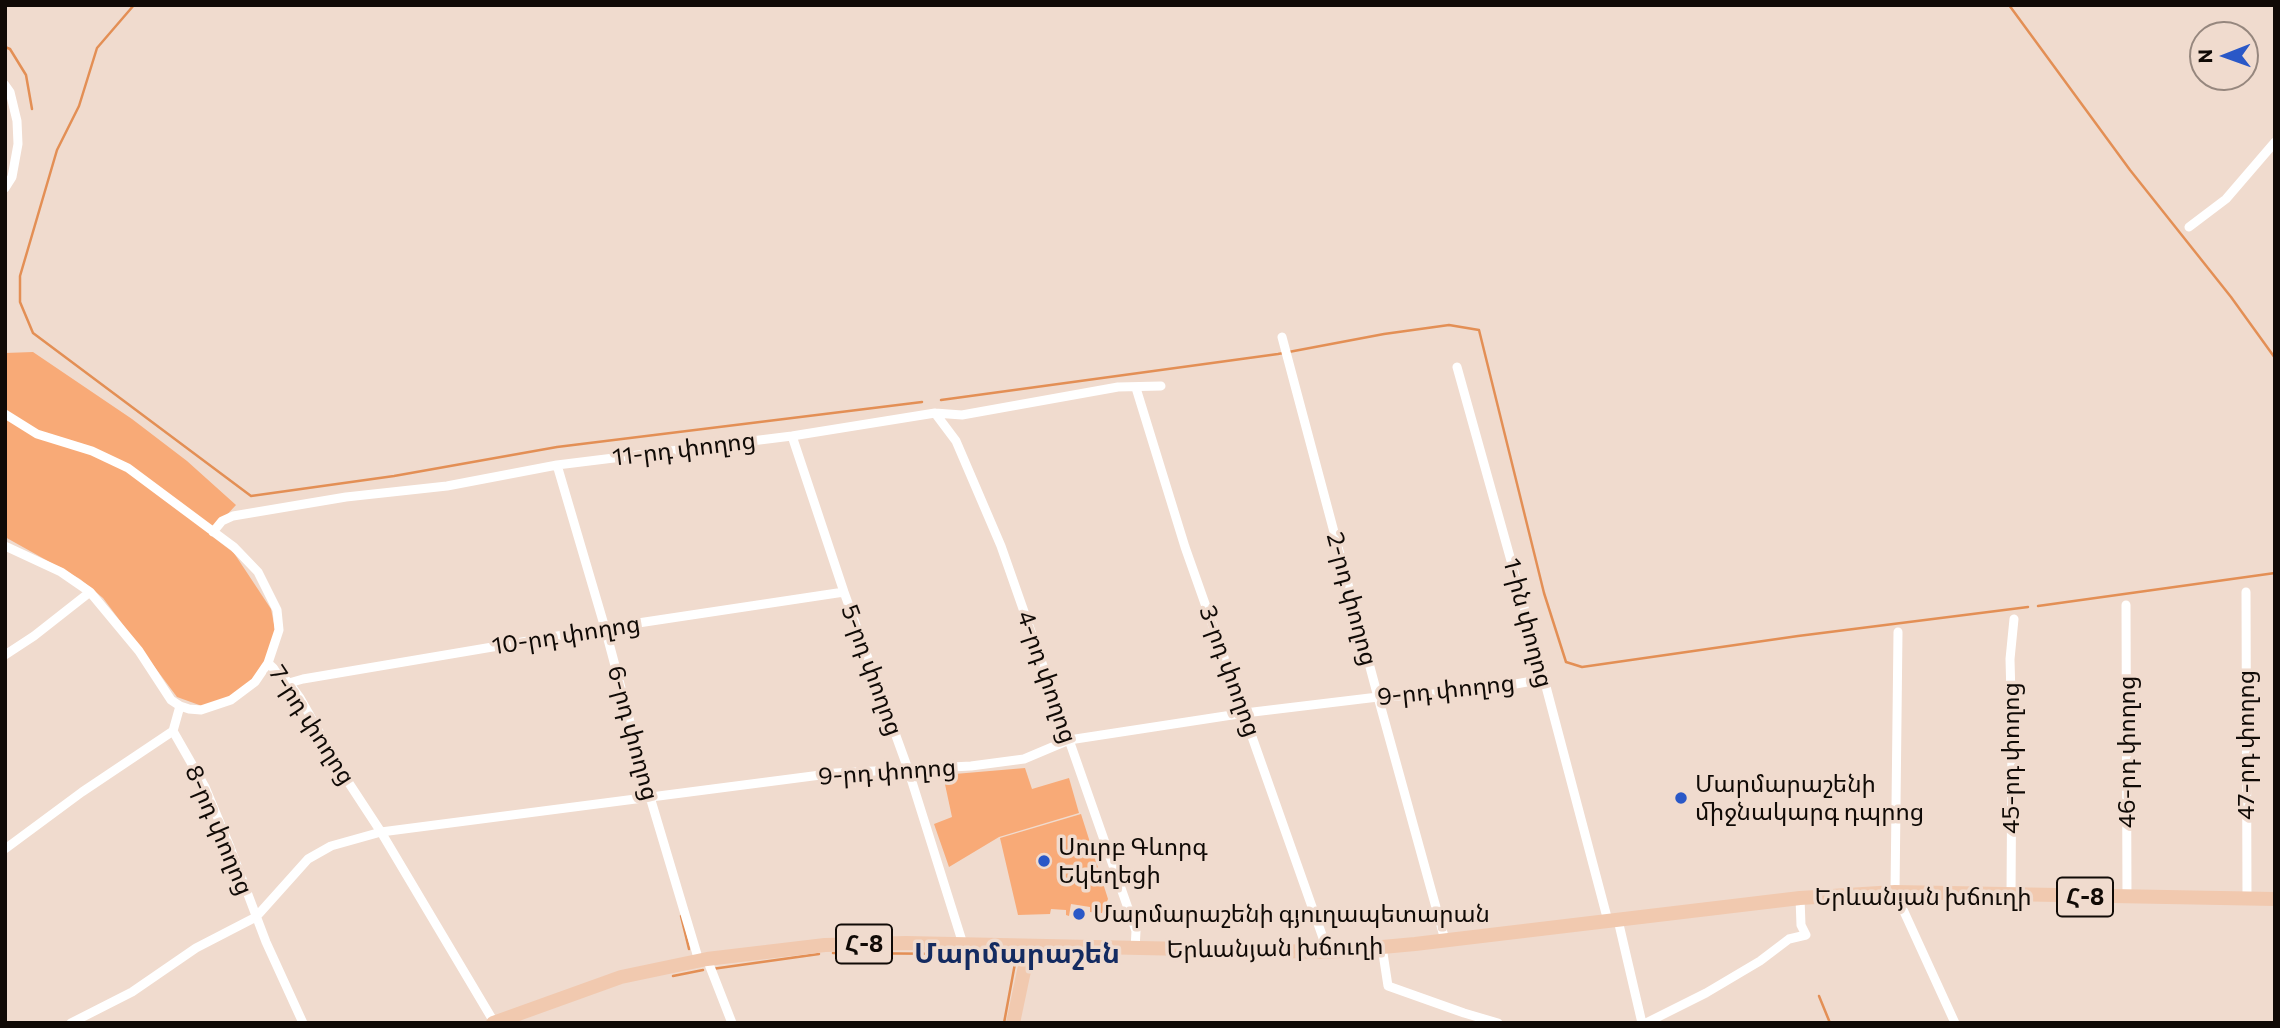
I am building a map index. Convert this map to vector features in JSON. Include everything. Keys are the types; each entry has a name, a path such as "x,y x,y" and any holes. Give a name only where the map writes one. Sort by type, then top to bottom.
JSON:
{"main road":[{"name":"Երևանյան խճուղի","path":"493,1023 621,977 703,960 825,945 963,944 1328,952 1800,898 1895,892 2275,900"},
{"path":"1013,1023 1029,947"}],"street":[{"path":"5,85 10,92 17,121 18,144 12,177 5,188"},
{"path":"2189,227 2226,200 2275,142"},
{"name":"2-րդ փողոց","path":"1282,337 1445,940"},
{"name":"1-ին փողոց","path":"1457,367 1644,1023"},
{"name":"11-րդ փողոց","path":"213,532 222,521 233,516 346,497 447,486 558,465 792,436 935,413 962,415 1118,387 1161,386"},
{"name":"3-րդ փողոց","path":"1136,388 1185,547 1328,952"},
{"name":"4-րդ փողոց","path":"935,413 956,441 1001,546 1136,931 1135,949"},
{"name":"7-րդ փողոց","path":"5,414 37,434 92,451 128,468 234,547 258,572 277,610 279,631 268,663 300,698 342,774 381,832 493,1023"},
{"name":"5-րդ փողոց","path":"792,436 844,592 908,769 963,944"},
{"name":"6-րդ փողոց","path":"558,465 650,797 703,960 732,1023"},
{"path":"5,546 61,572 89,592 139,651 171,700 180,706 201,710 231,700 255,682 268,663"},
{"path":"5,655 34,636 89,592"},
{"name":"10-րդ փողոց","path":"289,683 303,678 605,628 844,592"},
{"name":"47-րդ փողոց","path":"2246,592 2247,899"},
{"name":"46-րդ փողոց","path":"2126,605 2127,898"},
{"name":"45-րդ փողոց","path":"2011,896 2010,659 2014,620"},
{"path":"1898,632 1895,892 1955,1023"},
{"name":"9-րդ փողոց","path":"256,917 308,859 331,846 381,832 836,773 971,766 1024,759 1069,740 1245,713 1378,697 1470,692 1544,679"},
{"path":"5,849 82,792 173,731 180,706"},
{"name":"8-րդ փողոց","path":"173,731 205,787 265,942 303,1023"},
{"path":"1644,1023 1706,993 1760,961 1789,939 1806,935 1801,925 1800,898"},
{"path":"71,1023 132,992 196,948 256,917"},
{"path":"1382,947 1388,986 1498,1023"}],"shaded area":[{"path":"33,352 132,419 187,461 236,505 209,534 234,553 271,609 276,634 266,663 240,693 202,706 177,697 103,598 80,579 5,537 5,353"},
{"path":"1025,768 1032,789 1069,778 1079,813 999,837 949,867 934,824 952,817 943,775"},
{"path":"1081,814 1108,899 1102,913 1090,912 1090,907 1071,904 1069,916 1066,915 1066,910 1051,909 1050,914 1018,915 1000,838"}],"waterway":[{"path":"134,5 97,48 79,106 57,150 20,276 20,302 33,333 251,496 394,476 557,447 922,402"},
{"path":"2009,5 2130,170 2231,297 2275,358"},
{"path":"5,47 10,49 26,75 32,109"},
{"path":"941,400 1278,354 1449,325 1479,330 1544,593 1566,662 1582,667 2028,607"},
{"path":"2275,396 2275,407"},
{"path":"2038,606 2275,573"},
{"path":"681,916 689,949"},
{"path":"833,953 961,954 1016,958 1004,1023"},
{"path":"712,969 819,954"},
{"path":"673,976 703,970"},
{"path":"1819,996 1830,1023"}],"place":[{"name":"Մարմարաշենի միջնակարգ դպրոց","path":"1681,798"},
{"name":"Սուրբ Գևորգ Եկեղեցի","path":"1044,861"},
{"name":"Մարմարաշենի գյուղապետարան","path":"1079,914"}],"district":[{"name":"Մարմարաշեն","path":"1017,954"}]}
